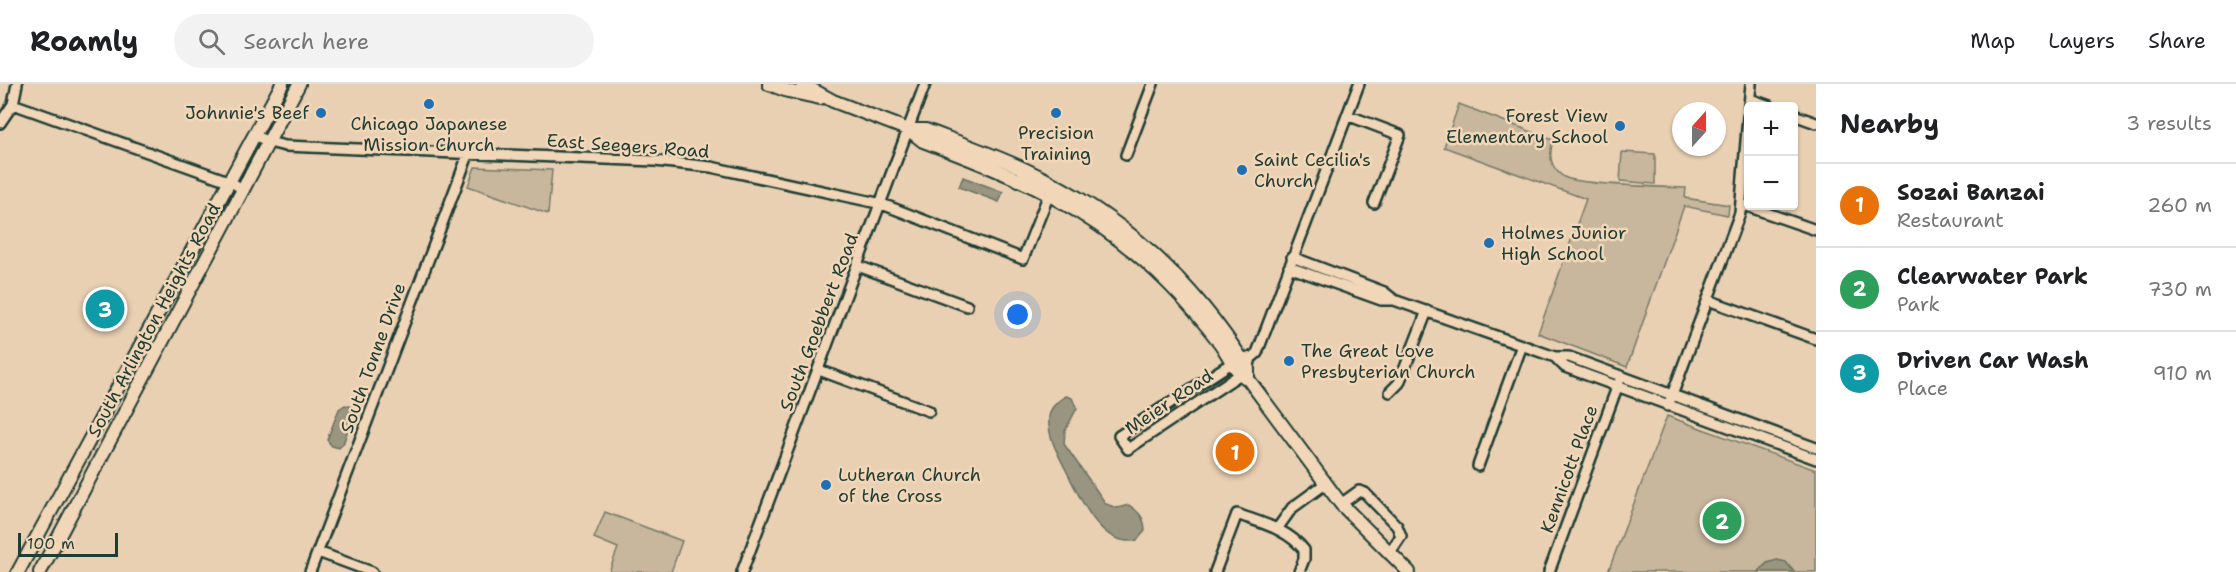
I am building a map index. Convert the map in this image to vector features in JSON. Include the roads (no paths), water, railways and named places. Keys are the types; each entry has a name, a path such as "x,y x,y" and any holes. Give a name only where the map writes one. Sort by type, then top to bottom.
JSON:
{"main road":[{"name":"South Arlington Heights Road","path":"18,572 256,136 282,84"},
{"name":"South Arlington Heights Road","path":"40,572 299,84"},
{"path":"769,84 788,91 833,101"},
{"path":"802,84 833,101 909,130 923,141 992,167 1049,194 1113,234 1151,266 1189,304 1221,344 1243,366"},
{"path":"909,130 926,130 989,154 1048,181 1095,208 1139,241 1169,268 1211,315 1266,405 1341,504 1409,572"}],"street":[{"path":"0,123 13,104 17,84"},
{"name":"South Goebbert Road","path":"742,572 882,204 925,84"},
{"path":"1126,155 1153,84"},
{"path":"1243,366 1257,353 1359,84"},
{"path":"1750,102 1751,84"},
{"path":"13,104 231,182 244,190"},
{"path":"1347,115 1400,135 1374,202"},
{"path":"1798,116 1816,123"},
{"name":"East Seegers Road","path":"256,136 285,146 672,163 721,169 882,204 1023,259 1049,194"},
{"name":"South Tonne Drive","path":"310,572 468,155"},
{"path":"1668,406 1740,213 1745,156"},
{"path":"1741,204 1816,230"},
{"path":"1290,262 1384,292 1394,300 1555,357 1569,357 1816,448"},
{"path":"858,266 967,306"},
{"path":"1708,300 1816,339"},
{"path":"1390,392 1399,382 1426,312"},
{"path":"1478,466 1522,345"},
{"path":"1555,357 1565,367 1816,459"},
{"name":"Meier Road","path":"1243,366 1128,449 1119,436 1243,366"},
{"path":"819,370 929,411"},
{"name":"Kennicott Place","path":"1549,572 1620,377"},
{"path":"1277,530 1292,508 1325,484"},
{"path":"1341,504 1359,491 1365,493 1397,526 1401,536 1389,554"},
{"path":"1215,572 1237,514 1296,539 1304,550 1304,559 1299,572"},
{"path":"318,552 372,572"}],"place":[{"name":"Chicago Japanese Mission Church","path":"429,104"},
{"name":"Johnnie's Beef","path":"321,113"},
{"name":"Precision Training","path":"1056,113"},
{"name":"Forest View Elementary School","path":"1620,126"},
{"name":"Saint Cecilia's Church","path":"1242,170"},
{"name":"Holmes Junior High School","path":"1489,243"},
{"name":"Driven Car Wash","path":"105,309"},
{"name":"The Great Love Presbyterian Church","path":"1289,361"},
{"name":"Sozai Banzai","path":"1235,452"},
{"name":"Lutheran Church of the Cross","path":"826,485"},
{"name":"Clearwater Park","path":"1722,521"}]}
